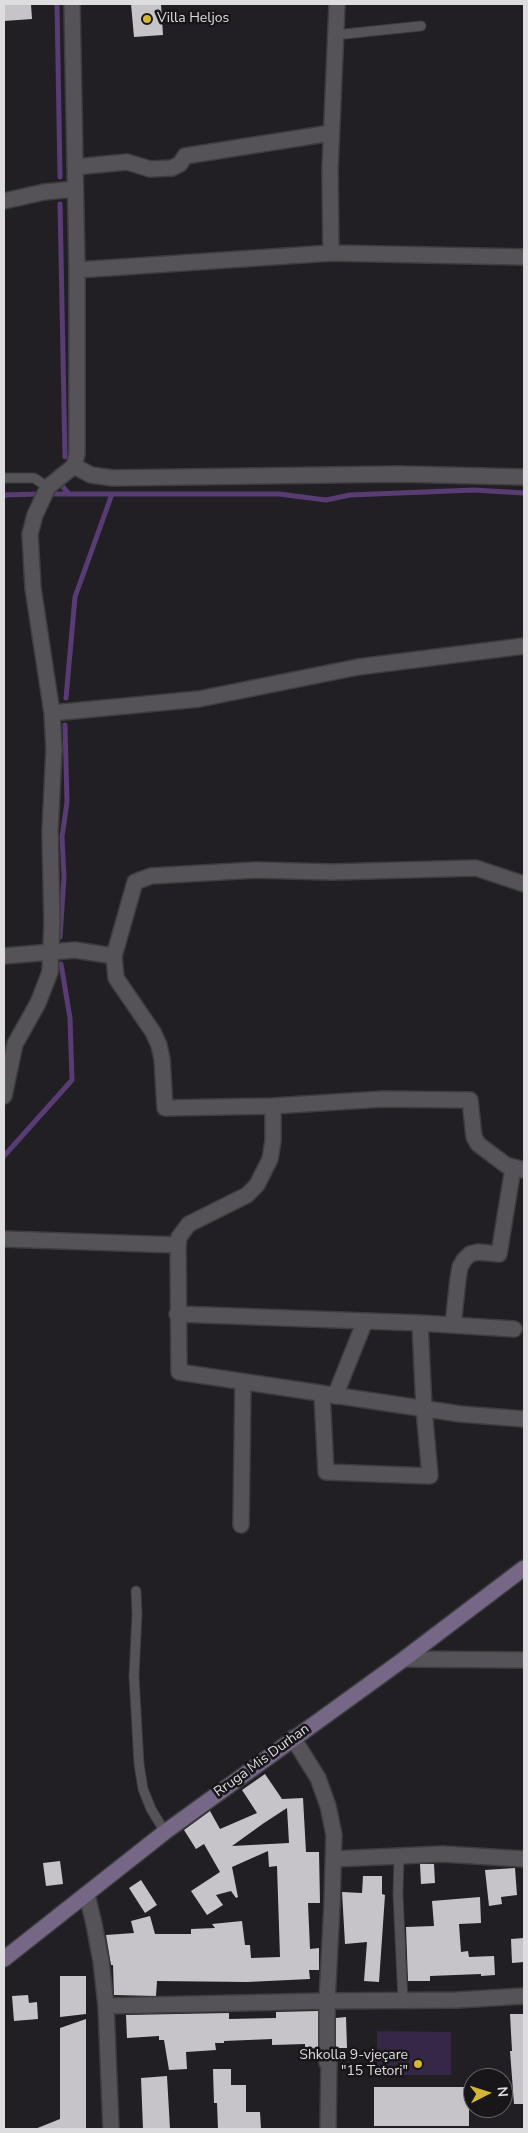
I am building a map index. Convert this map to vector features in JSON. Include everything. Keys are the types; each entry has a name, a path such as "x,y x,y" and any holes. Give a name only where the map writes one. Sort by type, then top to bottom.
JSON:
{"street":[{"path":"4,1096 15,1044 46,985 50,972 52,879 50,832 54,749 52,713 33,588 30,542 35,515 48,487 74,466 77,454 77,270 72,4"},
{"path":"331,254 331,133 336,4"},
{"path":"75,167 127,162 150,169 172,168 180,164 185,156 331,133"},
{"path":"4,201 44,192 75,189"},
{"path":"77,270 331,254 524,257"},
{"path":"74,466 91,475 113,478 379,474 524,477"},
{"path":"52,713 199,699 358,667 524,646"},
{"path":"453,1325 460,1268 470,1254 478,1252 499,1254 518,1169 478,1144 474,1137 470,1100 383,1099 273,1106 164,1108 162,1059 159,1045 153,1032 116,978 114,956 135,882 151,876 256,870 332,872 476,868 524,884"},
{"path":"4,956 75,950 114,956"},
{"path":"273,1106 273,1141 270,1159 257,1185 247,1195 189,1224 179,1237 177,1314 179,1372 424,1409 524,1419"},
{"path":"4,1239 178,1245"},
{"path":"177,1314 365,1320 514,1329"},
{"path":"365,1320 329,1395 326,1472 430,1476 424,1409 420,1323"},
{"path":"241,1525 243,1382"},
{"name":"Rruga Mis Durhan","path":"4,1959 165,1832 404,1659 524,1568"},
{"path":"404,1659 524,1660"},
{"path":"294,1738 318,1778 328,1806 334,1835 327,2001 327,2063 329,2063 328,2129"},
{"path":"334,1859 444,1854 524,1859"},
{"path":"87,1895 101,1961 106,2006 111,2129"},
{"path":"106,2006 457,2000 524,1996"}],"lane":[{"path":"335,35 421,26"},
{"path":"4,478 34,478 48,487"},
{"path":"136,1591 137,1623 134,1676 139,1764 143,1789 151,1809 165,1832"},
{"path":"399,1855 398,1895 403,2001"}],"shaded area":[{"path":"377,2031 451,2032 451,2075 377,2075"}],"building":[{"path":"4,4 31,4 32,19 4,21"},
{"name":"Villa Heljos","path":"131,4 161,4 163,35 134,37"},
{"path":"265,1774 282,1799 303,1798 306,1852 319,1852 320,1903 308,1903 310,1949 319,1948 319,1970 309,1970 310,1979 247,1982 157,1981 156,1996 114,1995 113,1965 111,1965 106,1935 134,1933 131,1921 150,1916 155,1934 191,1934 191,1929 215,1928 212,1924 242,1921 245,1945 250,1945 251,1958 280,1957 277,1866 269,1867 268,1851 232,1867 238,1897 236,1898 231,1891 216,1895 223,1905 207,1915 191,1891 220,1872 204,1844 196,1849 184,1830 210,1811 220,1829 257,1813 242,1790","holes":["287,1808 289,1843 232,1846"]},
{"path":"60,1861 63,1884 46,1886 43,1863"},
{"path":"420,1864 434,1864 435,1883 421,1884"},
{"path":"515,1868 517,1895 501,1897 502,1904 489,1906 485,1870"},
{"path":"363,1876 382,1876 382,1894 385,1895 379,1982 364,1981 367,1942 345,1944 342,1892 362,1893"},
{"path":"141,1880 157,1905 145,1913 129,1888"},
{"path":"480,1897 481,1923 459,1924 461,1952 468,1951 469,1957 494,1956 495,1975 430,1976 430,1981 408,1981 406,1927 434,1926 432,1901"},
{"path":"524,1938 524,1962 512,1963 511,1939"},
{"path":"60,1976 86,1976 86,2014 60,2017"},
{"path":"28,1995 29,2003 37,2002 38,2019 14,2021 12,1996"},
{"path":"318,2011 318,2048 305,2049 305,2044 272,2045 272,2039 224,2041 224,2043 215,2043 216,2050 186,2052 187,2069 169,2070 164,2040 159,2040 159,2036 127,2038 126,2015 229,2013 229,2019 276,2018 276,2012"},
{"path":"510,2014 524,2014 524,2104 514,2104 513,2068 511,2068 510,2051 512,2051"},
{"path":"346,2017 347,2048 336,2048 336,2018"},
{"path":"86,2019 86,2129 35,2129 60,2119 60,2028"},
{"path":"213,2069 231,2069 231,2085 246,2085 246,2112 260,2112 261,2129 218,2129 217,2103 214,2103"},
{"path":"167,2076 170,2129 143,2129 141,2078"},
{"path":"374,2087 463,2087 463,2118 469,2118 469,2126 374,2126"}],"waterway":[{"path":"57,4 60,177"},
{"path":"60,204 65,457"},
{"path":"63,487 69,494"},
{"path":"53,494 279,494 326,500 350,495 474,490 524,493"},
{"path":"4,495 39,494"},
{"path":"66,698 75,597 112,494"},
{"path":"60,937 64,877 62,837 67,802 65,725"},
{"path":"4,1156 72,1080 70,1018 61,964"}],"place":[{"name":"Villa Heljos","path":"147,19"},
{"name":"Shkolla 9-vjeçare \"15 Tetori\"","path":"418,2064"}]}
